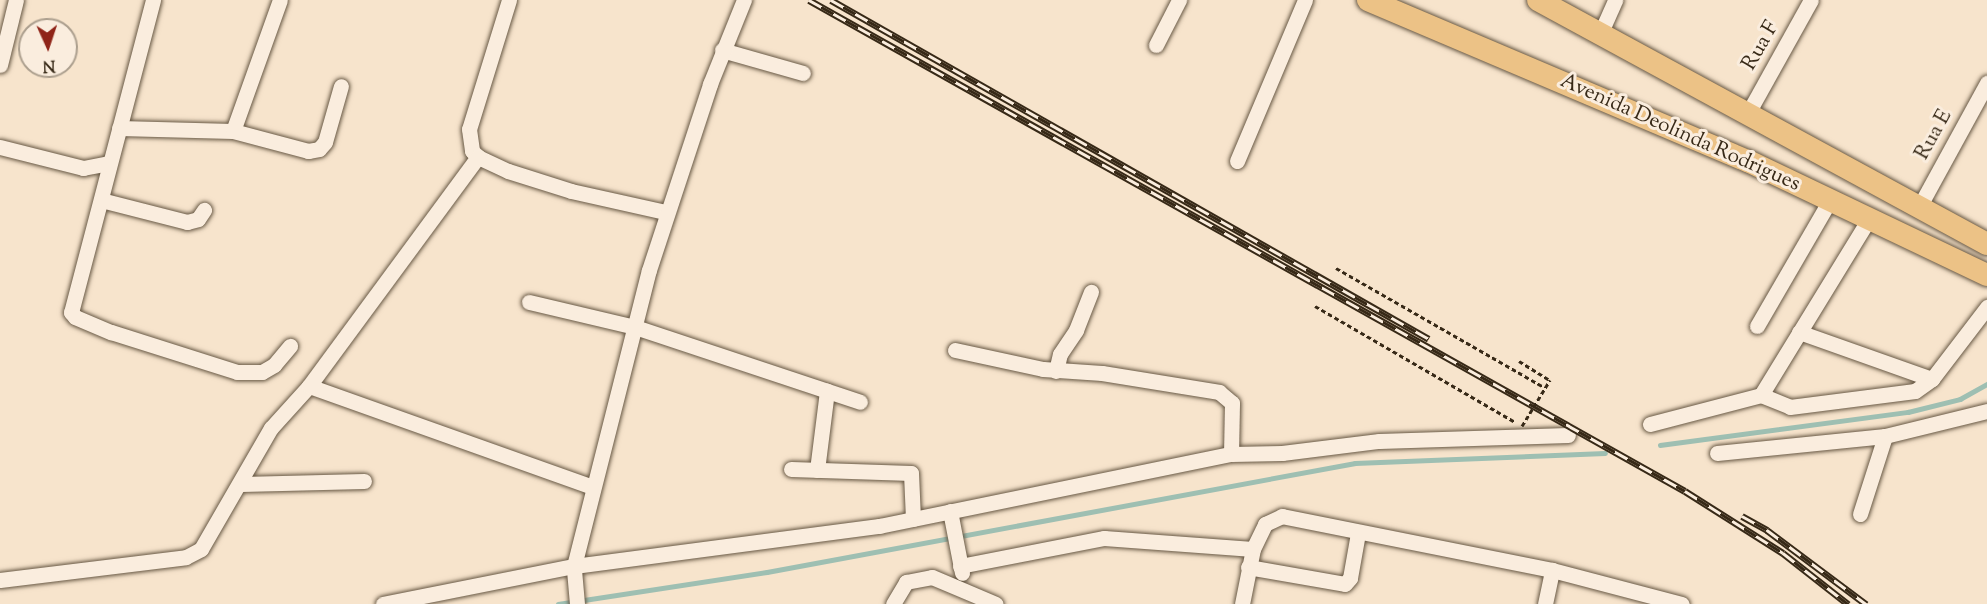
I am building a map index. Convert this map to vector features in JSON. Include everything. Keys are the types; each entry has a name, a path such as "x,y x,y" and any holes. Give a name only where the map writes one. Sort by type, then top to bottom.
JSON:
{"highway":[{"name":"Avenida Deolinda Rodrigues","path":"1368,0 1830,200 1987,275"},
{"name":"Avenida Deolinda Rodrigues","path":"1538,0 1987,244"}],"street":[{"path":"0,65 16,0"},
{"path":"153,0 74,300 75,317 237,372 262,372 274,365 290,346"},
{"path":"234,131 280,0"},
{"path":"509,0 469,129 469,140 477,157 571,190 665,212"},
{"path":"577,604 574,566 592,487 665,212 723,50 744,0"},
{"path":"1156,45 1179,0"},
{"path":"1237,161 1305,0"},
{"path":"1600,32 1615,0"},
{"name":"Rua F","path":"1748,113 1811,0"},
{"path":"723,50 803,73"},
{"name":"Rua E","path":"1918,208 1987,83"},
{"path":"120,128 234,131 308,151 319,149 325,142 341,86"},
{"path":"0,147 83,168 109,163"},
{"path":"0,580 195,554 241,484 271,428 309,386 477,157"},
{"path":"83,168 102,194 187,222 198,219 204,210"},
{"path":"1757,326 1830,200"},
{"path":"1761,395 1869,219"},
{"path":"1056,371 1060,354 1076,330 1091,292"},
{"path":"529,302 635,327 860,402"},
{"path":"1650,424 1761,395 1790,407 1915,391 1932,379 1987,307"},
{"path":"1799,332 1932,379"},
{"path":"955,350 1056,371 1102,373 1220,392 1232,403 1231,454"},
{"path":"309,386 592,487"},
{"path":"817,470 827,391"},
{"path":"1717,453 1885,436 1987,411"},
{"path":"383,604 574,566 913,519 951,516 1231,454 1282,453 1379,441 1568,435"},
{"path":"1860,514 1885,436"},
{"path":"791,469 911,473 913,519"},
{"path":"241,484 364,481"},
{"path":"951,516 964,588"},
{"path":"1242,604 1253,549 1265,524 1282,516 1552,570 1682,604"},
{"path":"1248,567 1345,584 1350,578 1358,532"},
{"path":"959,560 1104,538 1253,549"},
{"path":"1545,604 1552,570"},
{"path":"893,604 906,582 919,577 932,577 964,588 996,604"}],"path":[{"path":"1335,268 1544,387"},
{"path":"1315,306 1522,426 1550,380 1519,362"}],"waterway":[{"path":"1660,445 1908,412 1960,399 1987,384"},
{"path":"558,604 767,572 1355,463 1605,453"}],"railway":[{"path":"809,0 1685,491 1783,553 1848,604"},
{"path":"831,0 1429,339"},
{"path":"1742,516 1767,530 1866,604"}]}
